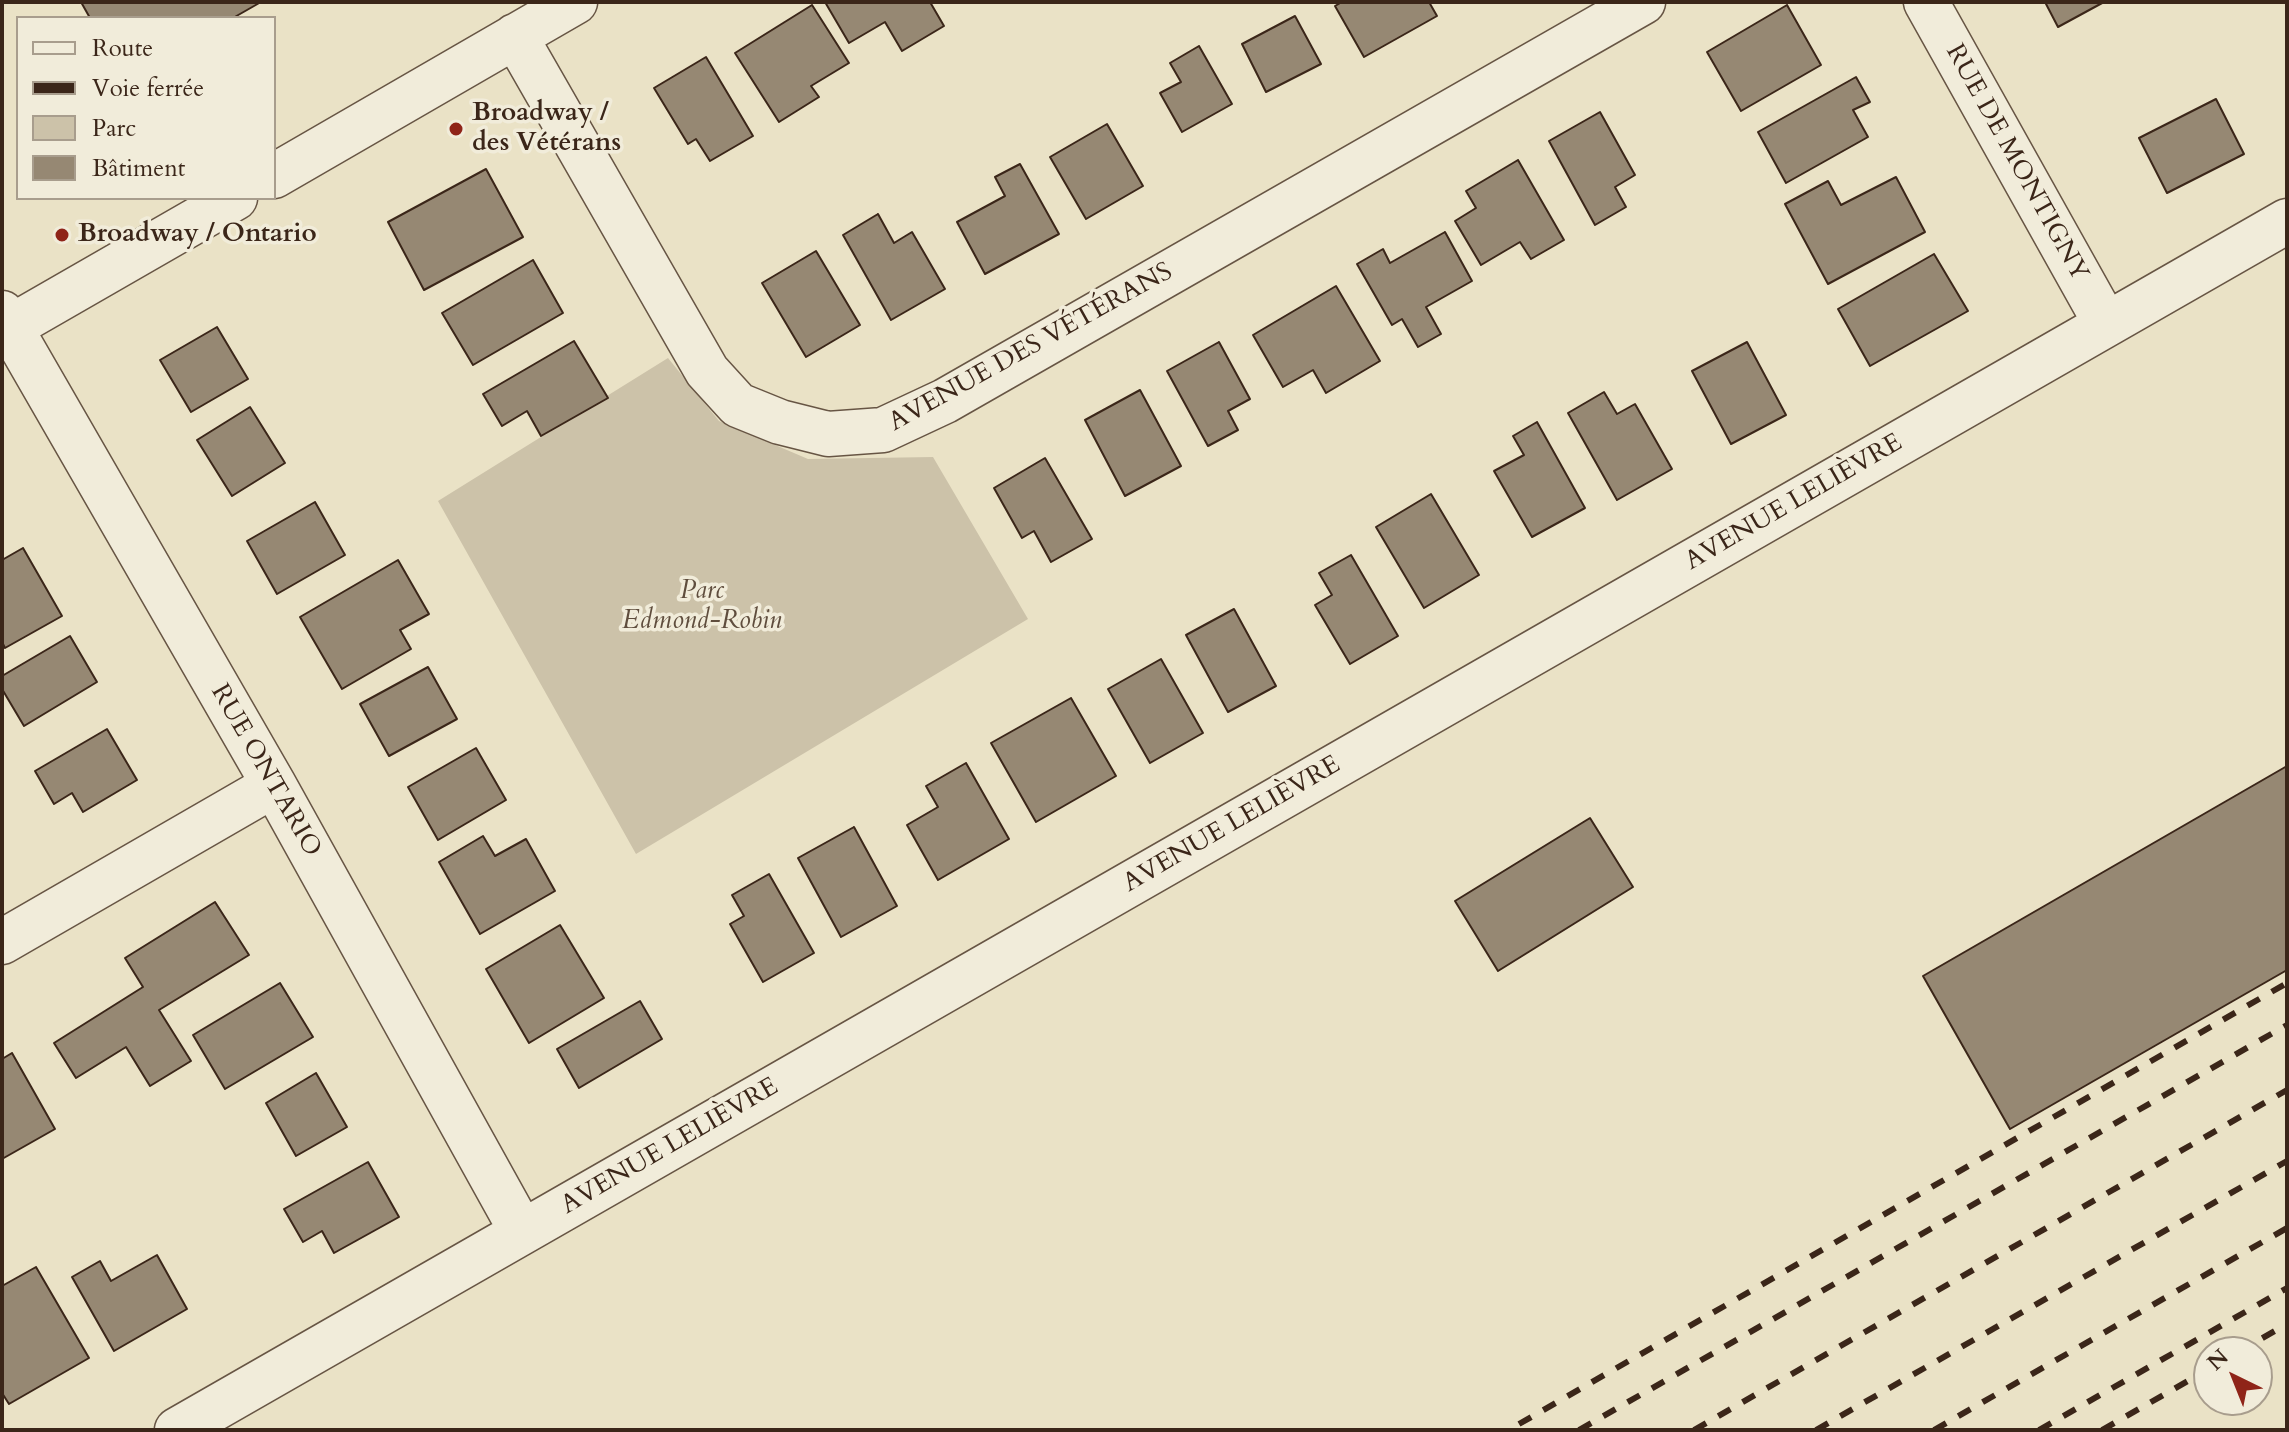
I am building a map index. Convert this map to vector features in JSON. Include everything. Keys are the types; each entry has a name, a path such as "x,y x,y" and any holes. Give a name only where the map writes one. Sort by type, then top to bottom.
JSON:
{"street":[{"path":"276,175 575,2"},
{"name":"AVENUE DES VÉTÉRANS","path":"515,36 707,371 738,405 780,422 828,434 883,430 945,401 1643,2"},
{"name":"RUE DE MONTIGNY","path":"1926,2 2106,324"},
{"path":"5,324 231,200"},
{"name":"AVENUE LELIÈVRE","path":"177,1430 2287,221"},
{"name":"RUE ONTARIO","path":"5,324 274,785 522,1232"},
{"path":"2,942 274,785"}],"green space":[{"name":"Parc Edmond-Robin","path":"668,358 719,421 808,459 933,457 1028,619 636,854 438,501"}],"building":[{"path":"81,2 261,2 236,16 89,16"},
{"path":"825,2 930,2 944,26 902,51 885,22 849,43"},
{"path":"1342,2 1429,2 1437,16 1364,57 1335,6"},
{"path":"2045,2 2104,2 2058,27"},
{"path":"812,5 849,63 811,86 819,97 779,122 735,53"},
{"path":"1787,5 1821,65 1741,111 1707,52"},
{"path":"1295,16 1321,64 1266,92 1242,44"},
{"path":"1199,46 1232,104 1182,132 1160,93 1181,82 1170,63"},
{"path":"706,57 753,136 710,161 696,139 688,144 654,88"},
{"path":"1856,77 1870,102 1853,110 1868,137 1786,183 1758,132"},
{"path":"2216,99 2244,154 2167,193 2139,138"},
{"path":"1600,112 1635,175 1615,187 1626,207 1595,225 1549,141"},
{"path":"1107,124 1143,186 1086,219 1050,157"},
{"path":"1518,160 1564,240 1531,259 1520,242 1481,265 1455,221 1476,208 1466,191"},
{"path":"1020,164 1059,234 985,274 957,222 1005,196 995,177"},
{"path":"486,169 523,237 424,290 388,222"},
{"path":"1896,177 1925,232 1828,284 1785,204 1828,181 1841,205"},
{"path":"878,214 894,243 912,232 945,289 891,320 843,235"},
{"path":"1445,232 1472,281 1426,307 1441,334 1418,347 1402,319 1392,325 1357,264 1383,249 1390,263"},
{"path":"816,251 860,325 806,357 762,283"},
{"path":"1934,254 1968,311 1870,366 1838,309"},
{"path":"533,260 563,313 473,365 442,313"},
{"path":"1336,286 1380,361 1326,393 1313,370 1283,387 1253,335"},
{"path":"217,327 248,379 191,412 160,360"},
{"path":"574,341 608,398 541,436 527,411 502,426 483,394"},
{"path":"1219,342 1250,399 1228,411 1238,430 1208,446 1167,371"},
{"path":"1747,342 1786,415 1731,444 1692,371"},
{"path":"1140,390 1181,466 1125,496 1085,420"},
{"path":"1604,392 1617,414 1635,404 1672,469 1617,500 1568,413"},
{"path":"250,407 285,463 232,496 197,440"},
{"path":"1537,422 1585,508 1532,537 1494,471 1524,455 1513,436"},
{"path":"1045,458 1092,539 1051,562 1034,531 1022,538 994,488"},
{"path":"1431,494 1479,575 1424,608 1376,527"},
{"path":"315,502 345,555 277,594 247,541"},
{"path":"23,548 62,616 5,648 2,642 2,560"},
{"path":"1351,555 1398,636 1350,664 1315,605 1332,595 1319,573"},
{"path":"398,560 429,614 400,630 411,649 342,689 300,617"},
{"path":"1234,609 1276,686 1228,712 1186,635"},
{"path":"70,636 97,682 24,726 2,689 2,676"},
{"path":"1161,659 1203,733 1150,763 1108,689"},
{"path":"428,667 457,719 389,756 360,704"},
{"path":"1071,698 1116,776 1036,822 991,743"},
{"path":"107,729 137,780 83,812 72,793 54,804 35,771"},
{"path":"476,748 506,800 438,840 408,787"},
{"path":"966,763 1009,839 938,880 907,825 938,807 926,786"},
{"path":"2287,766 2287,970 2010,1129 1923,976"},
{"path":"1590,818 1633,887 1498,971 1455,901"},
{"path":"854,827 897,906 841,937 798,858"},
{"path":"483,836 495,856 526,839 555,891 480,934 439,862"},
{"path":"769,874 814,953 763,982 730,924 744,916 732,895"},
{"path":"215,902 249,955 159,1010 191,1061 150,1086 126,1047 76,1078 54,1043 143,987 125,958"},
{"path":"560,925 604,998 529,1043 486,969"},
{"path":"280,983 313,1037 225,1089 193,1035"},
{"path":"640,1001 662,1039 579,1088 557,1049"},
{"path":"12,1053 55,1129 2,1159 2,1059"},
{"path":"316,1073 347,1127 296,1156 266,1103"},
{"path":"368,1162 399,1217 334,1253 322,1231 303,1242 284,1209"},
{"path":"157,1255 187,1309 114,1351 72,1277 100,1261 111,1281"},
{"path":"36,1267 89,1358 9,1404 2,1393 2,1286"}],"railway":[{"path":"1519,1424 2287,983"},
{"path":"1579,1430 2287,1025"},
{"path":"1694,1430 2287,1090"},
{"path":"1816,1430 2287,1161"},
{"path":"1934,1430 2287,1228"},
{"path":"2039,1430 2287,1288"},
{"path":"2266,1336 2287,1324"},
{"path":"2102,1430 2193,1378"}],"place":[{"name":"Broadway / des Vétérans","path":"456,129"},
{"name":"Broadway / Ontario","path":"62,235"}]}
